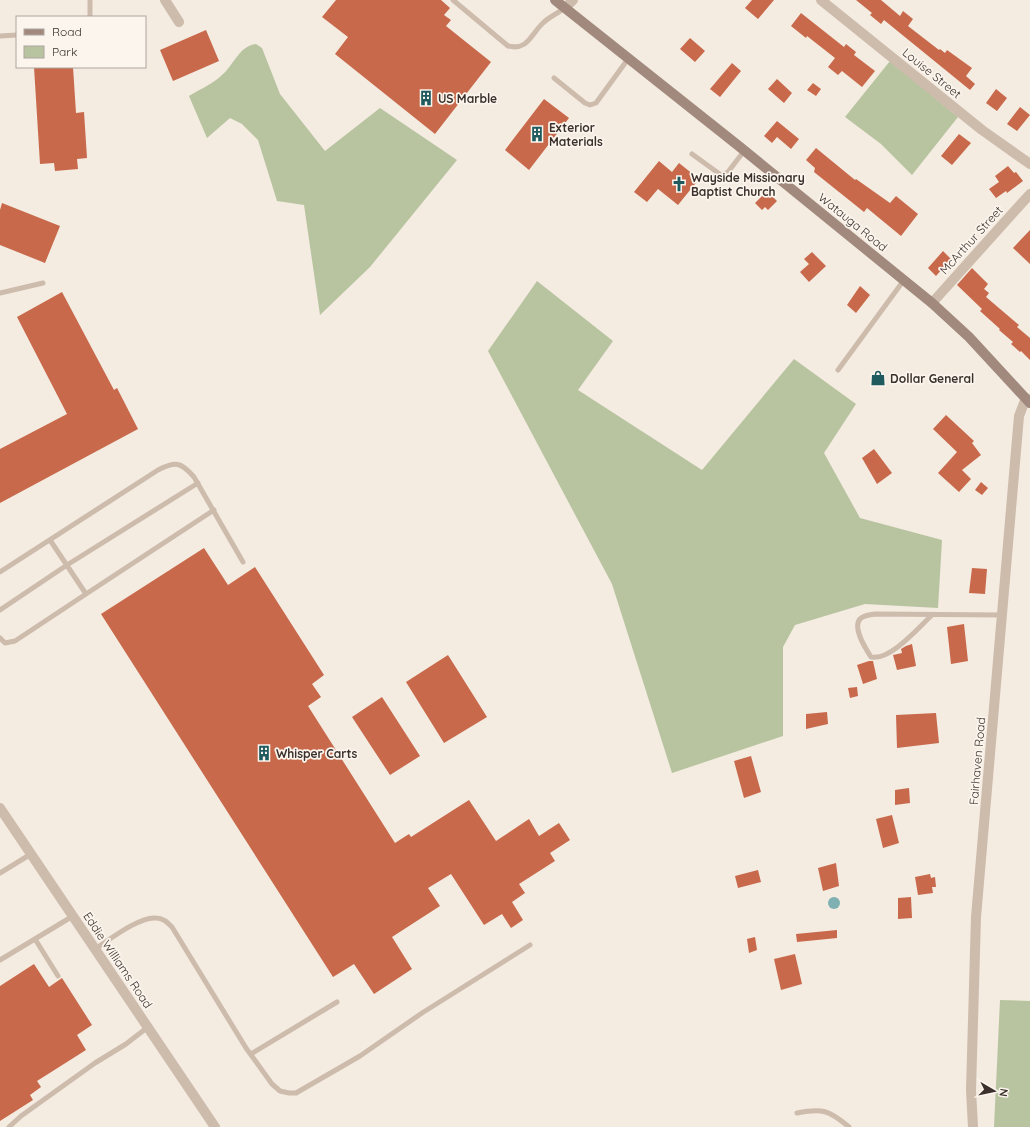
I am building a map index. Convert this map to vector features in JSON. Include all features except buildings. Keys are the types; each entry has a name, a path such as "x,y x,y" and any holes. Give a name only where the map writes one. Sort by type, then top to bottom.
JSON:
{"main road":[{"name":"Watauga Road","path":"554,0 932,303 970,337 1028,401"}],"street":[{"path":"165,0 179,22"},
{"path":"565,8 573,0"},
{"name":"Louise Street","path":"821,0 982,130 1030,164"},
{"name":"McArthur Street","path":"932,303 1030,194"},
{"name":"Fairhaven Road","path":"973,1127 970,1090 976,917 1019,416 1028,401"},
{"name":"Eddie Williams Road","path":"0,808 215,1127"}],"lane":[{"path":"90,0 90,16"},
{"path":"452,0 508,46 514,47 522,46 529,40 543,22 565,8"},
{"path":"0,36 16,35"},
{"path":"554,78 585,103 590,105 596,103 628,59"},
{"path":"692,154 721,175 728,172 744,151"},
{"path":"838,370 904,280"},
{"path":"0,293 42,284"},
{"path":"0,572 158,470 170,464 180,464 187,468 198,483 243,562"},
{"path":"0,610 198,483"},
{"path":"0,638 5,642 15,641 214,510"},
{"path":"50,540 86,594"},
{"path":"931,616 903,643 886,654 876,658 871,657 862,642 857,626 860,620 866,616 875,614 931,616 1002,615"},
{"path":"0,873 31,854"},
{"path":"0,960 73,916"},
{"path":"95,949 130,927 147,919 156,918 165,920 172,927 251,1054 272,1084 280,1090 296,1094 360,1056 422,1013 530,945"},
{"path":"35,939 58,976"},
{"path":"251,1054 337,1002"},
{"path":"9,1127 21,1116 95,1063 126,1044 148,1027"},
{"path":"797,1113 814,1110 824,1111 830,1113 849,1127"}],"green space":[{"path":"256,44 262,48 280,94 325,151 380,108 457,160 370,267 320,315 304,205 277,201 258,140 242,124 230,118 207,138 189,96 211,84 226,71 245,48"},
{"path":"890,61 958,117 912,175 881,144 845,117"},
{"path":"537,281 613,341 578,390 702,470 794,359 856,404 824,453 860,518 942,540 938,608 865,604 795,625 783,647 783,736 672,773 612,584 488,351"},
{"path":"1000,1000 1030,1001 1030,1127 994,1127"}],"water":[{"path":"832,897 836,897 840,903 836,909 832,909 828,905 828,901"}],"place":[{"name":"US Marble","path":"426,98"},
{"name":"Exterior Materials","path":"537,134"},
{"name":"Wayside Missionary Baptist Church","path":"679,184"},
{"name":"Dollar General","path":"878,378"},
{"name":"Whisper Carts","path":"264,753"}]}
